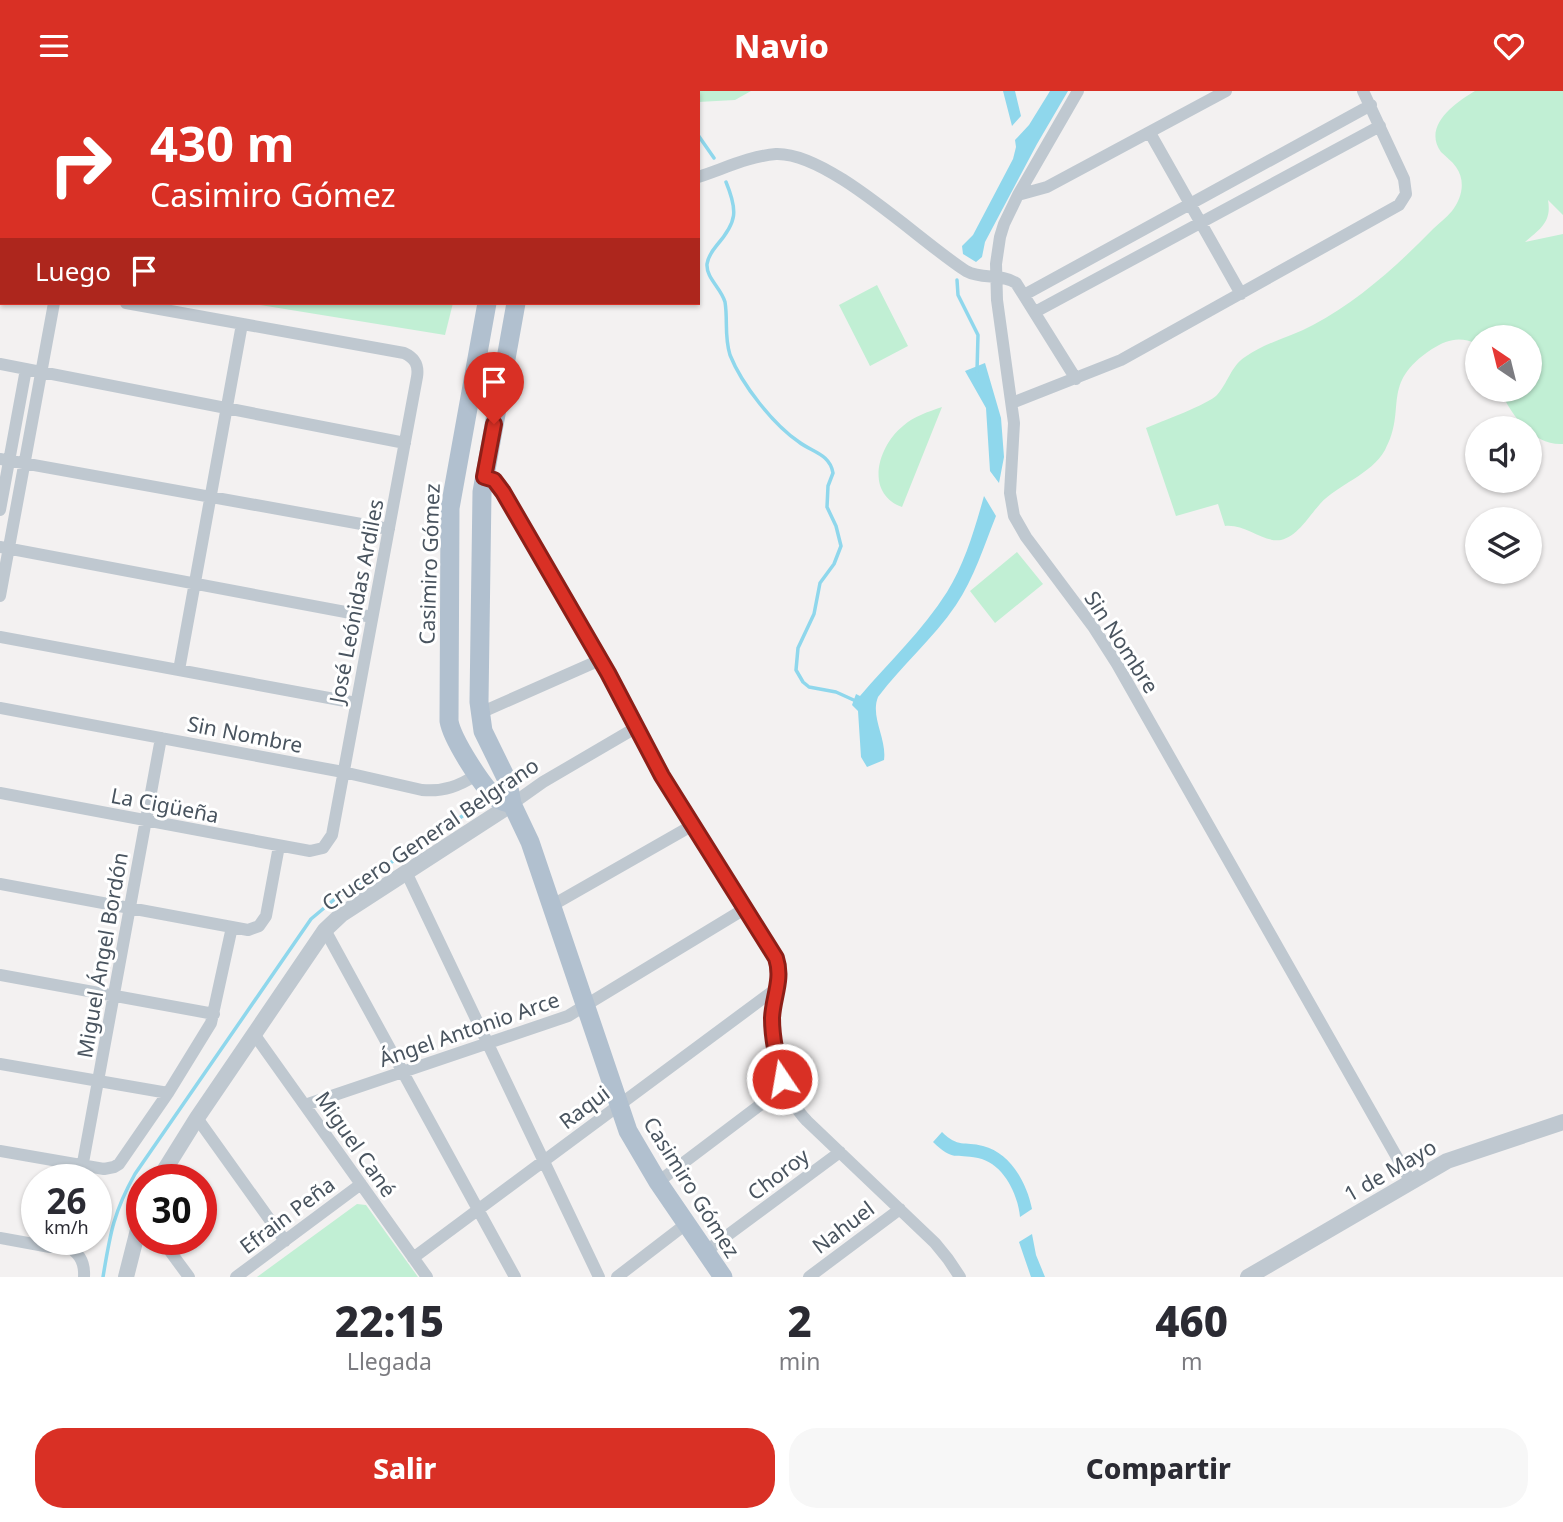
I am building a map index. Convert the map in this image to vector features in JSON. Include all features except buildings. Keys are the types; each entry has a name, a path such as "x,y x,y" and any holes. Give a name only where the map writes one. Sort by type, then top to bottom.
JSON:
{"main road":[{"name":"Casimiro Gómez","path":"487,305 455,474 450,524 449,721 452,736 478,774 498,799 512,804"},
{"name":"Casimiro Gómez","path":"516,305 484,477 480,519 480,713 483,731 508,782 512,804 526,831 619,1105 635,1144 657,1182 723,1277"},
{"path":"455,474 484,477"}],"street":[{"name":"Sin Nombre","path":"1078,91 1004,224 996,277 998,312 1012,403 1014,440 1011,504 1020,527 1117,664 1411,1182"},
{"path":"1018,195 1047,187 1226,91"},
{"path":"1012,403 1121,360 1392,210 1404,200 1404,179 1363,91"},
{"path":"1024,295 1371,105"},
{"path":"1035,312 1380,126"},
{"path":"1150,133 1241,294"},
{"path":"700,176 762,156 789,155 802,158 846,182 966,271 977,276 1011,280 1024,295 1076,379"},
{"path":"0,596 4,548 24,463 54,305"},
{"path":"137,305 242,324 179,670"},
{"name":"José Leónidas Ardiles","path":"242,324 404,353 414,359 418,370 332,835 323,848"},
{"path":"0,364 405,443"},
{"path":"0,510 5,460 26,369"},
{"path":"5,460 389,529"},
{"path":"484,477 494,480 503,492 600,660 662,776 776,958 780,973 773,1005 772,1031 784,1087 799,1113 942,1250 959,1277"},
{"path":"4,548 372,617"},
{"path":"0,637 356,703"},
{"path":"480,713 600,660"},
{"name":"Sin Nombre","path":"0,708 434,791 460,786 478,774"},
{"name":"Crucero General Belgrano","path":"168,1164 326,930 342,914 407,874 543,782 637,727"},
{"name":"Miguel Ángel Bordón","path":"83,1164 161,738"},
{"name":"La Cigüeña","path":"0,793 279,846 310,851 323,848"},
{"path":"551,906 693,825"},
{"path":"0,884 248,930 259,926 266,916 279,846"},
{"path":"407,874 599,1277"},
{"name":"Ángel Antonio Arce","path":"305,1105 560,1019 586,1007 746,908"},
{"path":"112,1167 123,1160 207,1031 214,1014 232,927"},
{"path":"326,930 515,1277"},
{"path":"0,975 214,1014"},
{"name":"Raqui","path":"413,1258 777,988"},
{"name":"Miguel Cané","path":"254,1034 427,1277"},
{"path":"0,1064 168,1093"},
{"path":"657,1182 784,1087"},
{"path":"197,1118 285,1241"},
{"name":"1 de Mayo","path":"1248,1277 1461,1156 1563,1122"},
{"path":"0,1150 73,1164"},
{"name":"Choroy","path":"705,1252 840,1152"},
{"name":"Efrain Peña","path":"236,1277 361,1184"},
{"name":"Nahuel","path":"809,1277 900,1209"},
{"path":"617,1277 686,1224"},
{"path":"0,1238 21,1242"},
{"path":"79,1255 83,1263 84,1277"},
{"path":"126,1277 132,1255"},
{"path":"173,1255 189,1277"}],"green space":[{"path":"700,91 751,91 735,100 700,102"},
{"path":"1475,91 1563,91 1563,215 1548,200 1546,220 1525,242 1563,234 1563,444 1542,439 1542,416 1515,416 1507,403 1542,403 1542,325 1465,325 1465,340 1443,343 1432,349 1406,374 1397,397 1391,435 1379,459 1327,497 1303,525 1287,538 1268,539 1240,528 1225,526 1218,504 1176,516 1146,428 1212,399 1221,390 1236,365 1245,357 1261,347 1313,325 1361,294 1450,214 1460,195 1461,178 1454,165 1441,152 1436,142 1436,133 1438,124 1459,102"},
{"path":"877,285 908,346 870,366 839,305"},
{"path":"260,305 452,305 445,335"},
{"path":"942,407 902,507 890,500 883,491 879,480 882,457 887,445 903,426 916,417"},
{"path":"1017,552 1043,584 995,623 970,591"},
{"path":"357,1204 366,1205 418,1277 257,1277"}],"water":[{"path":"1003,91 1015,91 1021,116 1012,126"},
{"path":"1050,91 1068,91 985,242 982,257 976,262 963,254 962,246 973,235 1013,159 1015,140 1029,125"},
{"path":"985,363 1001,418 1004,457 999,483 990,471 986,408 965,371"},
{"path":"984,496 996,516 973,573 947,617 878,697 876,712 884,760 867,767 861,757 858,711 852,705 856,694 860,696 947,592 964,557"},
{"path":"942,1132 957,1142 983,1146 1002,1155 1022,1180 1032,1209 1020,1217 1016,1199 1002,1173 987,1161 954,1156 946,1152 933,1142"},
{"path":"1032,1234 1036,1255 1045,1277 1031,1277 1019,1242"}],"waterway":[{"path":"700,138 714,158"},
{"path":"726,182 734,216 729,230 708,259 707,269 725,302 730,355 742,379 769,414 789,434 824,457 833,473 828,486 827,507 841,546 834,564 820,583 814,614 798,648 796,670 809,687 836,692 858,702"},
{"path":"957,280 958,295 978,335 977,371"},
{"path":"103,1277 113,1224 135,1174 311,919 336,898 478,806"}],"route":[{"path":"494,424 484,477 494,480 503,492 608,673 662,776 776,958 780,973 773,1005 772,1031 782,1079"}]}
